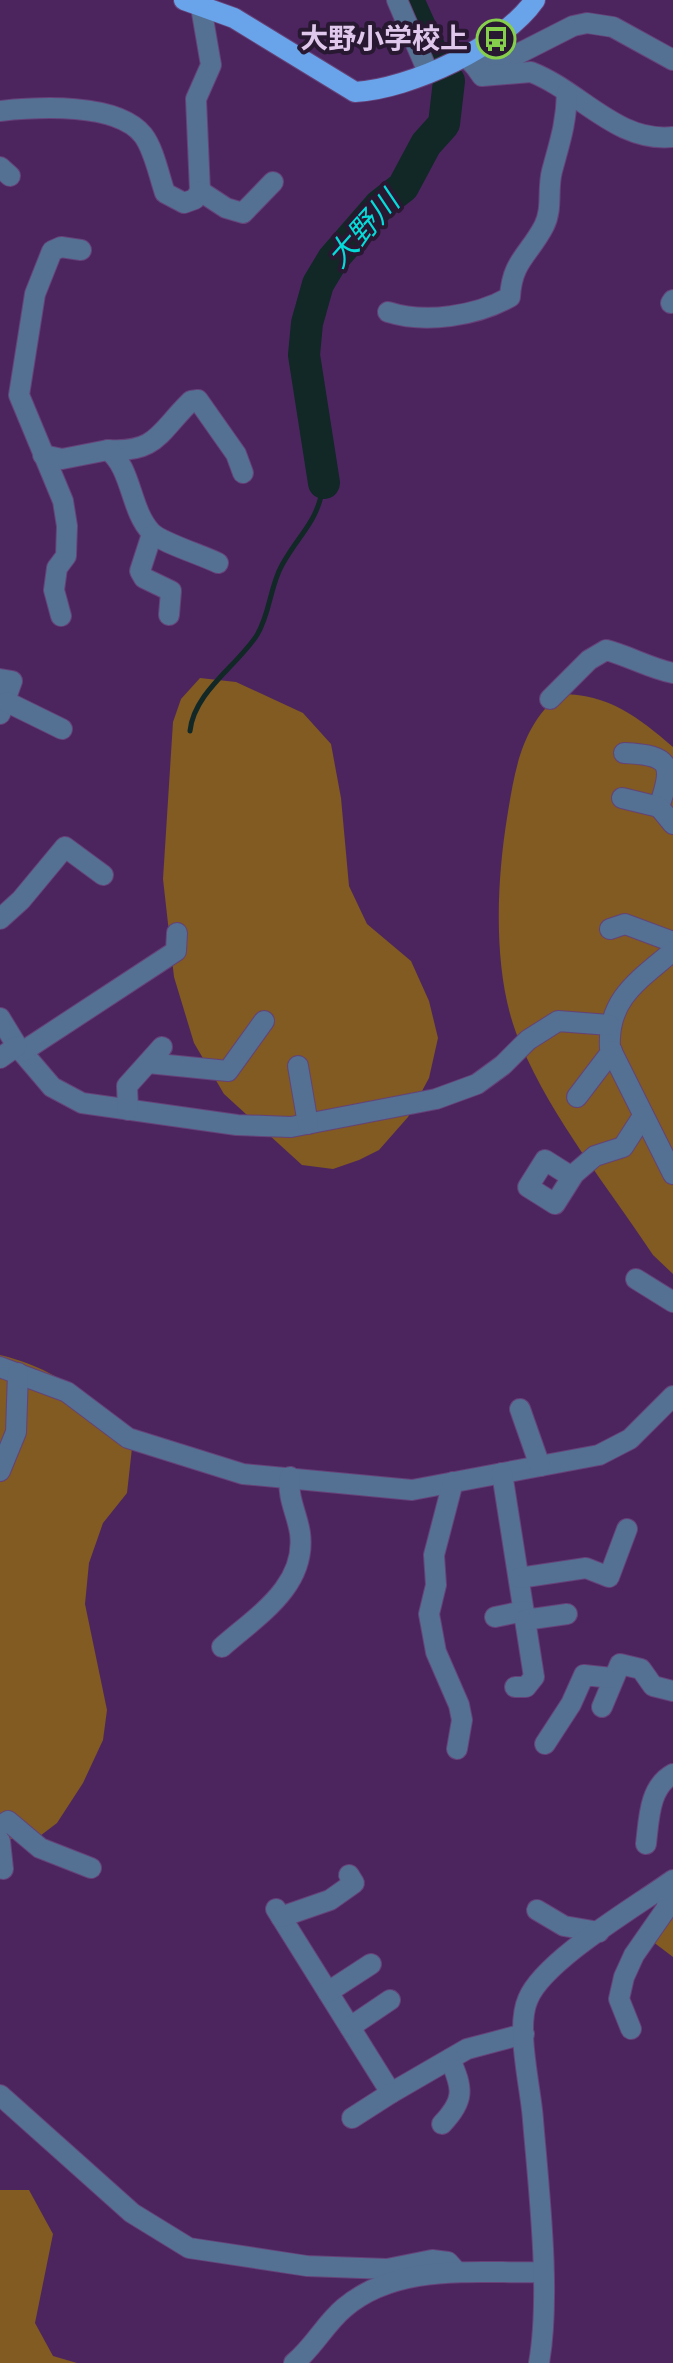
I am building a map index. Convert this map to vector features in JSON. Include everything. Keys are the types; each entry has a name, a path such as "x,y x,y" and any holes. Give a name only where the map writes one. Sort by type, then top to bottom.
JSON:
{"main road":[{"path":"193,3 234,18 355,92 375,91 470,60 522,19 535,0"}],"street":[{"path":"397,0 428,72"},
{"path":"0,111 33,108 84,111 121,119 143,135 165,193 184,203 195,199 200,191 196,99 211,65 193,3"},
{"path":"470,60 514,56 573,26 587,23 613,27 673,60"},
{"path":"470,60 482,76 491,78 531,72 610,121 650,140 673,137"},
{"path":"388,312 425,318 489,309 510,297 513,268 545,225 551,205 551,174 563,142 567,93"},
{"path":"200,191 226,208 243,213 273,182"},
{"path":"61,616 54,590 57,568 66,556 67,526 63,501 10,392 35,294 52,251 61,247 81,250"},
{"path":"43,455 62,459 108,450 141,449 155,440 191,401 198,400 236,454 243,473"},
{"path":"108,450 117,457 152,534 218,563"},
{"path":"152,534 140,571 144,578 171,591 169,615"},
{"path":"550,699 589,660 606,650 628,656 648,668 673,673"},
{"path":"0,679 12,681 3,708 62,729"},
{"path":"624,753 655,758 667,766 670,776 659,807"},
{"path":"622,798 659,807 673,824"},
{"path":"0,919 21,900 65,847 103,875"},
{"path":"610,929 625,924 673,942"},
{"path":"13,1052 176,951 177,933"},
{"path":"673,951 629,989 609,1025 612,1051 673,1174"},
{"path":"0,1018 13,1052 52,1087 82,1103 237,1125 291,1127 436,1099 477,1084 503,1065 528,1040 558,1021 609,1025"},
{"path":"148,1063 228,1071 264,1021"},
{"path":"128,1110 127,1086 162,1047"},
{"path":"577,1097 612,1051"},
{"path":"298,1066 308,1124"},
{"path":"572,1177 595,1156 623,1147 643,1116"},
{"path":"636,1279 673,1302"},
{"path":"0,1471 16,1432 9,1370 67,1392 128,1438 243,1474 412,1490 599,1455 630,1439 669,1409"},
{"path":"520,1409 540,1466"},
{"path":"502,1473 534,1677 526,1687 515,1687"},
{"path":"222,1647 294,1579 301,1559 288,1492 290,1477"},
{"path":"453,1482 434,1555 436,1585 429,1614 436,1652 459,1705 462,1720 457,1749"},
{"path":"519,1578 586,1568 609,1577 627,1529"},
{"path":"495,1617 567,1614"},
{"path":"602,1707 620,1664 641,1669 653,1686 673,1691"},
{"path":"545,1744 571,1704 584,1675 612,1678"},
{"path":"646,1844 650,1804 658,1788 673,1774"},
{"path":"0,1826 8,1821 40,1848 91,1868"},
{"path":"0,1841 3,1869"},
{"path":"349,1875 354,1883 330,1900 278,1913 391,2093"},
{"path":"539,2363 545,2326 533,2120 524,2034 528,1998 560,1961 673,1882"},
{"path":"631,2029 619,1999 624,1977 634,1955 666,1909 673,1882"},
{"path":"537,1910 564,1926 599,1932"},
{"path":"328,1992 371,1964"},
{"path":"350,2027 390,2000"},
{"path":"352,2118 467,2049 524,2034"},
{"path":"442,2124 456,2110 461,2095 459,2080 450,2059"},
{"path":"0,2095 132,2213 189,2248 307,2266 387,2269 432,2260 448,2262 457,2272"},
{"path":"294,2363 345,2307 378,2288 419,2274 542,2272"}],"shaded area":[{"path":"200,678 236,682 303,713 331,744 341,798 349,886 367,924 411,961 429,1001 438,1038 429,1078 408,1117 379,1150 333,1169 302,1165 224,1094 194,1043 174,977 163,879 173,722 181,699"},
{"path":"560,694 593,698 622,709 673,747 673,1274 653,1255 549,1100 521,1045 505,992 499,933 500,873 513,783 528,735 536,720"},
{"path":"0,1355 60,1379 89,1402 132,1448 127,1493 103,1523 89,1563 85,1604 107,1710 103,1740 83,1783 57,1823 36,1839 0,1839"},
{"path":"673,1889 673,1957 648,1938"},
{"path":"0,2190 29,2190 53,2234 35,2323 53,2356 77,2363 0,2363"}],"waterway":[{"name":"大野川","path":"408,0 432,53"},
{"name":"大野川","path":"324,483 304,355 307,323 318,284 333,259 380,205 403,187 426,144 444,124 449,81"},
{"path":"190,731 199,704 257,635 278,573 313,518 324,483"}],"place":[{"name":"大野小学校上","path":"496,39"}]}
